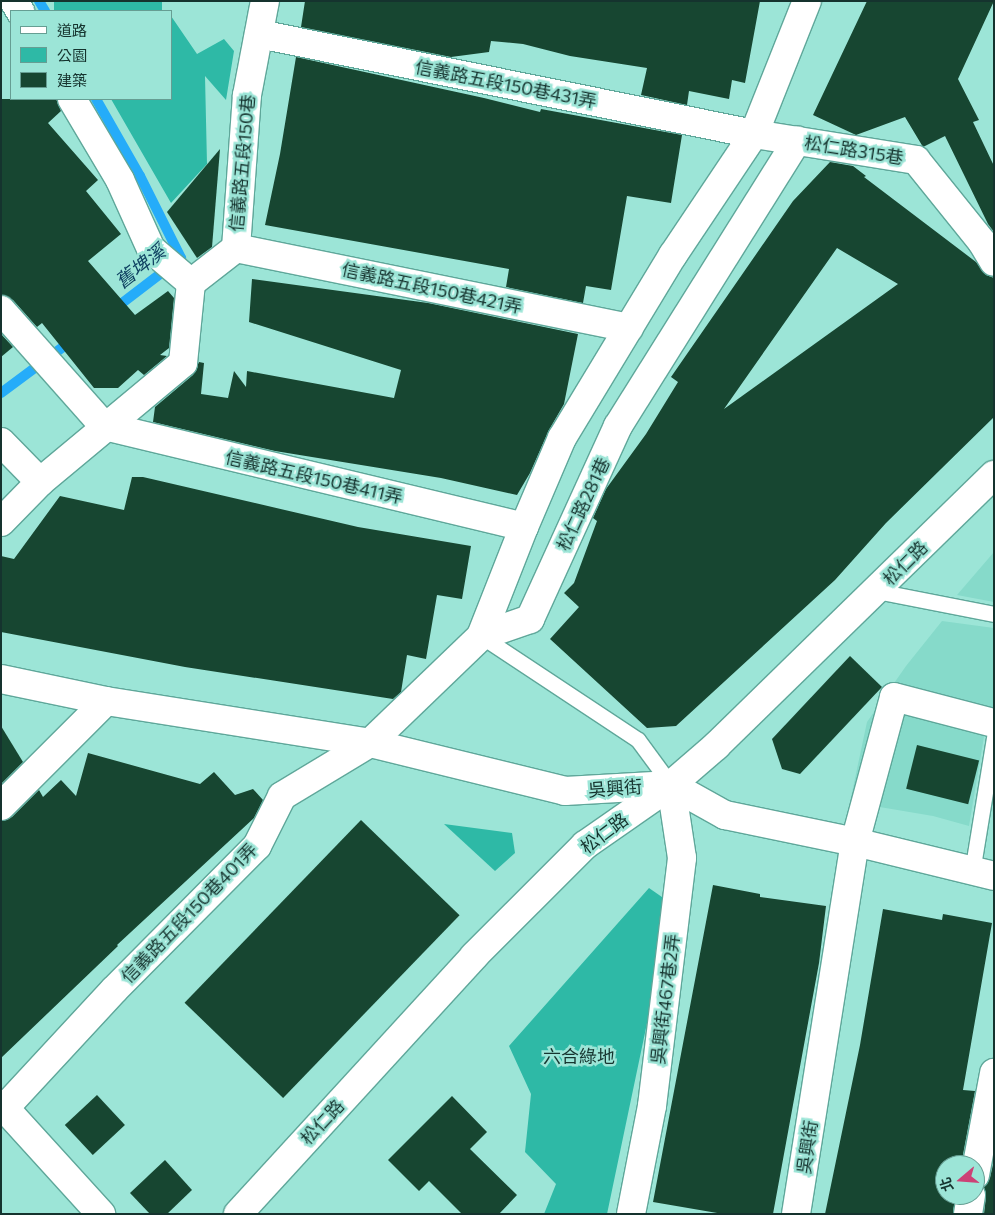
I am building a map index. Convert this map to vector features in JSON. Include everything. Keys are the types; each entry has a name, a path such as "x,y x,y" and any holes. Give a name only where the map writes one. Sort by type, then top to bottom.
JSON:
{"street":[{"name":"信義路五段150巷","path":"192,283 236,248 247,95 265,1"},
{"path":"481,636 562,438 673,255 754,134 806,1"},
{"name":"信義路五段150巷431弄","path":"259,34 754,134"},
{"path":"1,522 40,482 104,426 183,363 192,283 151,249 120,180 73,100"},
{"name":"松仁路315巷","path":"754,134 916,160 982,242 994,262"},
{"name":"松仁路281巷","path":"481,636 530,619 618,426 797,141"},
{"name":"信義路五段150巷421弄","path":"236,248 629,328"},
{"path":"1,310 104,426"},
{"name":"信義路五段150巷411弄","path":"104,426 524,527"},
{"path":"1,442 40,482"},
{"name":"松仁路","path":"238,1214 474,956 585,845 671,785 716,746 994,476"},
{"name":"信義路五段150巷401弄","path":"3,1108 114,990 257,846 282,796 370,743 481,636"},
{"path":"1,679 106,701 370,743"},
{"name":"吳興街","path":"796,1214 855,842 894,697 994,723"},
{"path":"1,806 106,701"},
{"name":"吳興街","path":"370,743 566,791 671,785"},
{"path":"671,785 725,815 855,842 983,874"},
{"name":"吳興街467巷2弄","path":"631,1213 652,1106 682,858 671,785"},
{"path":"979,1155 994,1073"},
{"path":"3,1108 101,1214"}],"lane":[{"path":"877,591 994,614"},
{"path":"481,636 638,740 671,785"},
{"path":"983,874 994,736"}],"shaded area":[{"path":"994,552 994,602 957,595"},
{"path":"942,621 994,628 994,707 989,707 969,826 933,816 850,802 867,722 906,666"}],"green space":[{"path":"54,1 162,1 162,10 54,10"},
{"path":"172,17 197,54 224,39 234,51 226,100 205,76 207,164 171,203 112,100 172,100"},
{"path":"444,824 512,833 515,853 495,871"},
{"name":"六合綠地","path":"649,888 672,904 607,1214 544,1214 556,1184 525,1152 531,1094 509,1046"}],"building":[{"path":"305,1 760,1 745,83 732,80 729,99 689,91 687,105 641,95 647,68 570,56 523,44 491,41 489,52 451,57 301,27"},
{"path":"867,1 994,1 958,79 979,120 973,122 994,166 994,232 988,224 945,136 923,147 905,117 856,135 813,115"},
{"path":"296,57 540,112 541,109 682,135 671,203 627,196 611,290 586,286 583,303 506,287 509,269 265,225 280,154"},
{"path":"1,99 56,100 61,111 48,123 98,180 86,191 121,234 88,261 135,315 168,291 174,298 169,348 160,355 167,356 144,375 138,370 118,388 94,388 42,323 37,327 13,300 1,295"},
{"path":"220,149 212,247 197,258 167,212"},
{"path":"830,162 853,166 866,176 864,177 976,262 986,275 994,278 994,417 886,523 835,580 676,726 647,728 550,639 579,607 564,593 574,583 597,521 593,518 606,489 646,434 678,382 671,377 793,201","holes":["837,248 898,284 724,409"]},
{"path":"252,279 428,303 578,334 564,404 517,495 441,478 275,451 153,422 155,407 193,375 199,362 204,363 201,394 228,398 234,371 246,387 247,371 394,398 401,370 249,322"},
{"path":"1,334 13,347 1,357"},
{"path":"132,477 143,477 358,527 471,546 462,599 437,595 426,659 407,655 401,692 393,699 185,667 1,632 1,556 14,559 60,496 124,510"},
{"path":"850,656 882,687 800,774 782,769 772,739"},
{"path":"1,726 23,762 1,784"},
{"path":"917,745 979,760 968,804 906,789"},
{"path":"88,753 200,784 214,772 235,795 253,789 263,800 254,818 117,945 1,1058 1,821 12,817 39,790 43,797 61,780 76,796"},
{"path":"361,820 460,915 283,1098 185,1003"},
{"path":"713,885 760,894 760,897 826,906 819,963 773,1214 723,1214 653,1202"},
{"path":"883,909 942,920 943,914 992,923 963,1090 975,1091 963,1155 935,1155 935,1205 954,1205 953,1214 825,1214 860,1045"},
{"path":"97,1095 125,1125 93,1155 65,1125"},
{"path":"452,1096 487,1132 470,1149 517,1195 499,1214 462,1214 429,1181 419,1191 388,1160"},
{"path":"165,1160 192,1190 167,1214 150,1214 130,1193"},
{"path":"994,1160 994,1214 984,1214 985,1186 990,1178"}],"waterway":[{"name":"舊埤溪","path":"39,1 44,10"},
{"name":"舊埤溪","path":"97,100 140,176 181,258 113,310"},
{"name":"舊埤溪","path":"1,393 71,341"}]}
